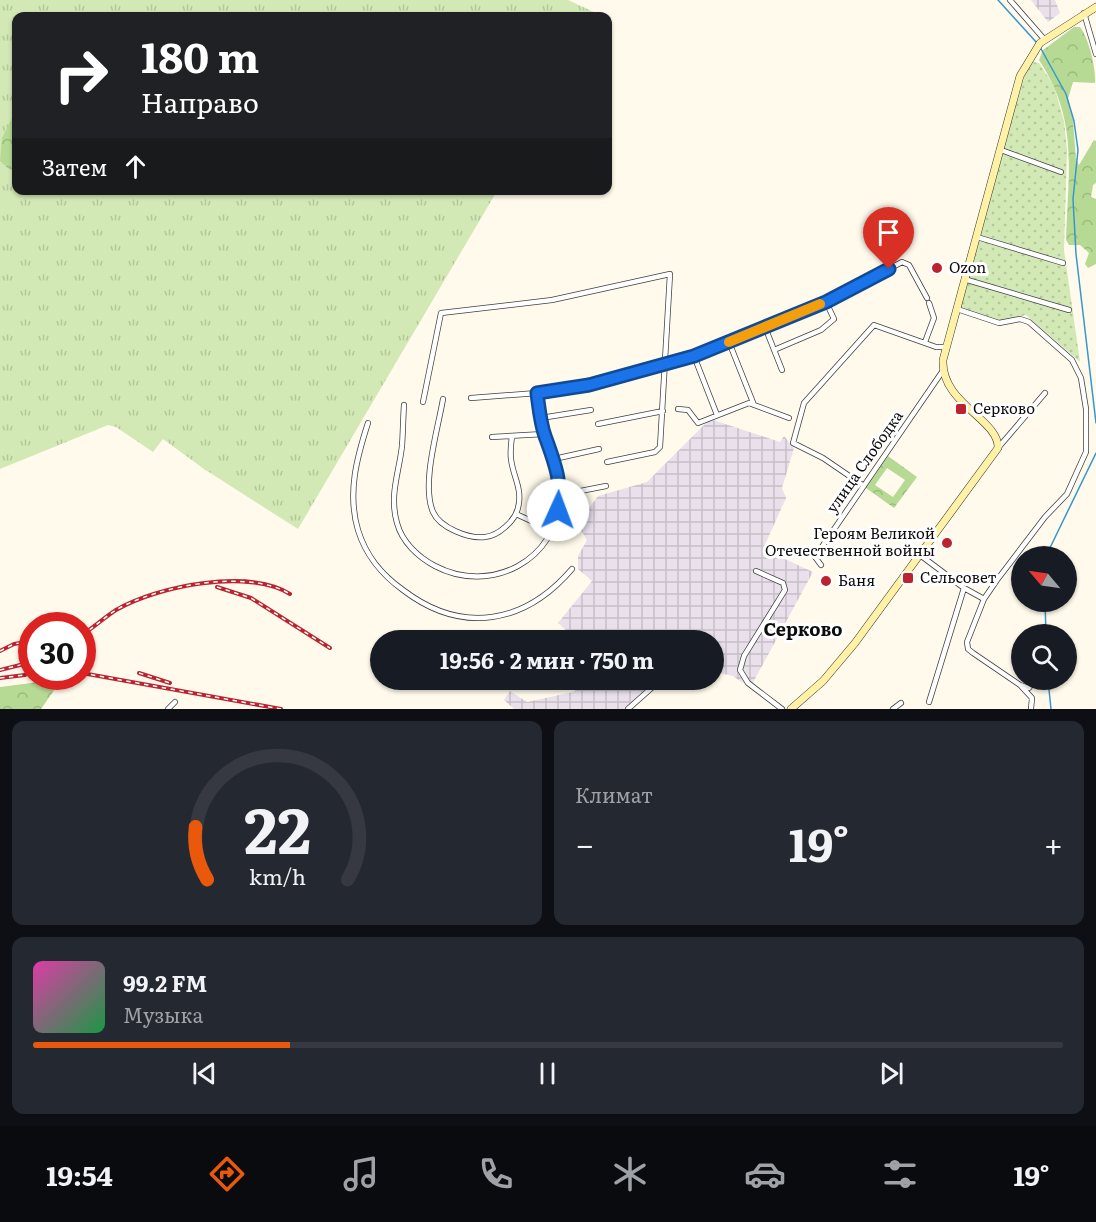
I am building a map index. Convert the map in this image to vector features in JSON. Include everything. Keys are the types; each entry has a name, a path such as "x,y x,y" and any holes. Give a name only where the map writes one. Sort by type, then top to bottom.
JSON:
{"main road":[{"path":"791,709 823,681 855,643 998,448 994,435 948,386 942,372 946,347 1020,76 1040,43 1096,7"}],"street":[{"path":"1010,0 1040,43"},
{"path":"1084,13 1096,54"},
{"path":"1001,150 1061,172"},
{"path":"977,237 1063,263"},
{"path":"471,398 537,393 589,385 694,356 826,302 902,262 909,264 934,318 925,342"},
{"path":"423,402 441,313 552,300 670,274 663,411 658,449 655,452 607,462"},
{"path":"964,279 1069,310"},
{"path":"774,350 822,330 834,319 826,302"},
{"path":"957,309 999,323 1020,319 1029,322 1072,360 1081,378 1086,410 1086,452 1067,494 1045,517 984,599 967,642 968,648 1011,679"},
{"path":"864,486 823,458 793,443 802,409 812,393 874,325 946,347"},
{"path":"765,327 782,370"},
{"path":"729,342 754,405"},
{"path":"694,356 717,415"},
{"name":"улица Слободка","path":"821,565 814,557 942,372"},
{"path":"404,405 402,448 392,492 397,524 419,557 458,575 502,574 526,562 541,547 551,530 561,495 554,459 544,434 537,393"},
{"path":"998,448 1045,393"},
{"path":"443,399 428,486 434,514 446,526 467,534 485,537 501,530 516,514 520,488 511,462 512,436"},
{"path":"678,409 688,410 698,423 748,404 789,418"},
{"path":"541,418 591,410"},
{"path":"598,424 663,411"},
{"path":"368,423 357,460 354,481 353,503 357,528 366,551 382,573 414,598 443,613 466,618 491,618 514,612 537,602 556,587 572,569"},
{"path":"492,437 544,434"},
{"path":"554,459 599,449"},
{"path":"561,495 606,486"},
{"path":"516,514 551,530"},
{"path":"920,555 964,588 984,599"},
{"path":"756,571 783,583 785,590 744,656 740,670 748,682 782,709"},
{"path":"929,702 964,588"},
{"path":"628,709 649,690"},
{"path":"1024,690 1032,698 1032,709"},
{"path":"168,709 175,702"},
{"path":"893,709 901,703"}],"shaded area":[{"path":"1031,0 1055,0 1060,13 1048,22"},
{"path":"710,419 780,442 784,436 794,448 782,488 786,498 763,549 813,572 750,688 733,676 724,674 724,630 566,630 558,623 592,581 578,569 578,556 587,540 575,520 578,516 583,516 598,496 647,482"},
{"path":"576,690 644,690 624,709 514,709 504,700 510,691 527,702"}],"green space":[{"path":"0,0 568,0 594,12 12,12 12,195 495,195 298,529 204,469 163,439 153,452 116,427 108,425 0,469"},
{"path":"1074,27 1080,27 1086,39 1095,77 1095,83 1073,82 1068,99 1073,120 1076,160 1079,165 1094,140 1096,141 1096,183 1093,185 1091,197 1096,199 1096,264 1088,268 1085,264 1089,253 1080,245 1069,245 1066,240 1069,169 1066,126 1052,82 1039,60 1043,50"},
{"path":"1033,62 1039,63 1054,86 1064,121 1067,150 1064,250 1080,362 1026,315 998,321 961,308 1024,77"},
{"path":"12,118 12,169 10,170 0,161 2,138"},
{"path":"888,456 917,477 894,508 866,488","holes":["887,468 905,480 893,497 875,485"]},
{"path":"18,685 18,690 54,690 41,709 0,709 0,687"}],"waterway":[{"path":"998,0 1037,43"},
{"path":"1040,47 1066,94 1074,121 1078,150 1073,199 1076,254 1096,423"},
{"path":"1051,546 1096,453"},
{"path":"1045,612 1046,624"},
{"path":"1049,690 1051,709"}],"railway":[{"path":"96,625 116,610 134,601 203,583 251,582 272,586 290,594"},
{"path":"217,587 251,598 330,648"},
{"path":"0,651 18,643"},
{"path":"0,670 18,666"},
{"path":"139,673 170,683"},
{"path":"0,678 18,676"},
{"path":"96,676 281,709"}],"slow traffic":[{"path":"729,342 820,304"}],"place":[{"name":"Ozon","path":"937,268"},
{"name":"Серково","path":"961,409"},
{"name":"Героям Великой Отечественной войны","path":"947,543"},
{"name":"Сельсовет","path":"908,578"},
{"name":"Баня","path":"826,581"}],"district":[{"name":"Серково","path":"803,630"}],"route":[{"path":"558,510 561,495 558,476 544,434 537,393 589,385 694,356 826,302 889,269"}]}
